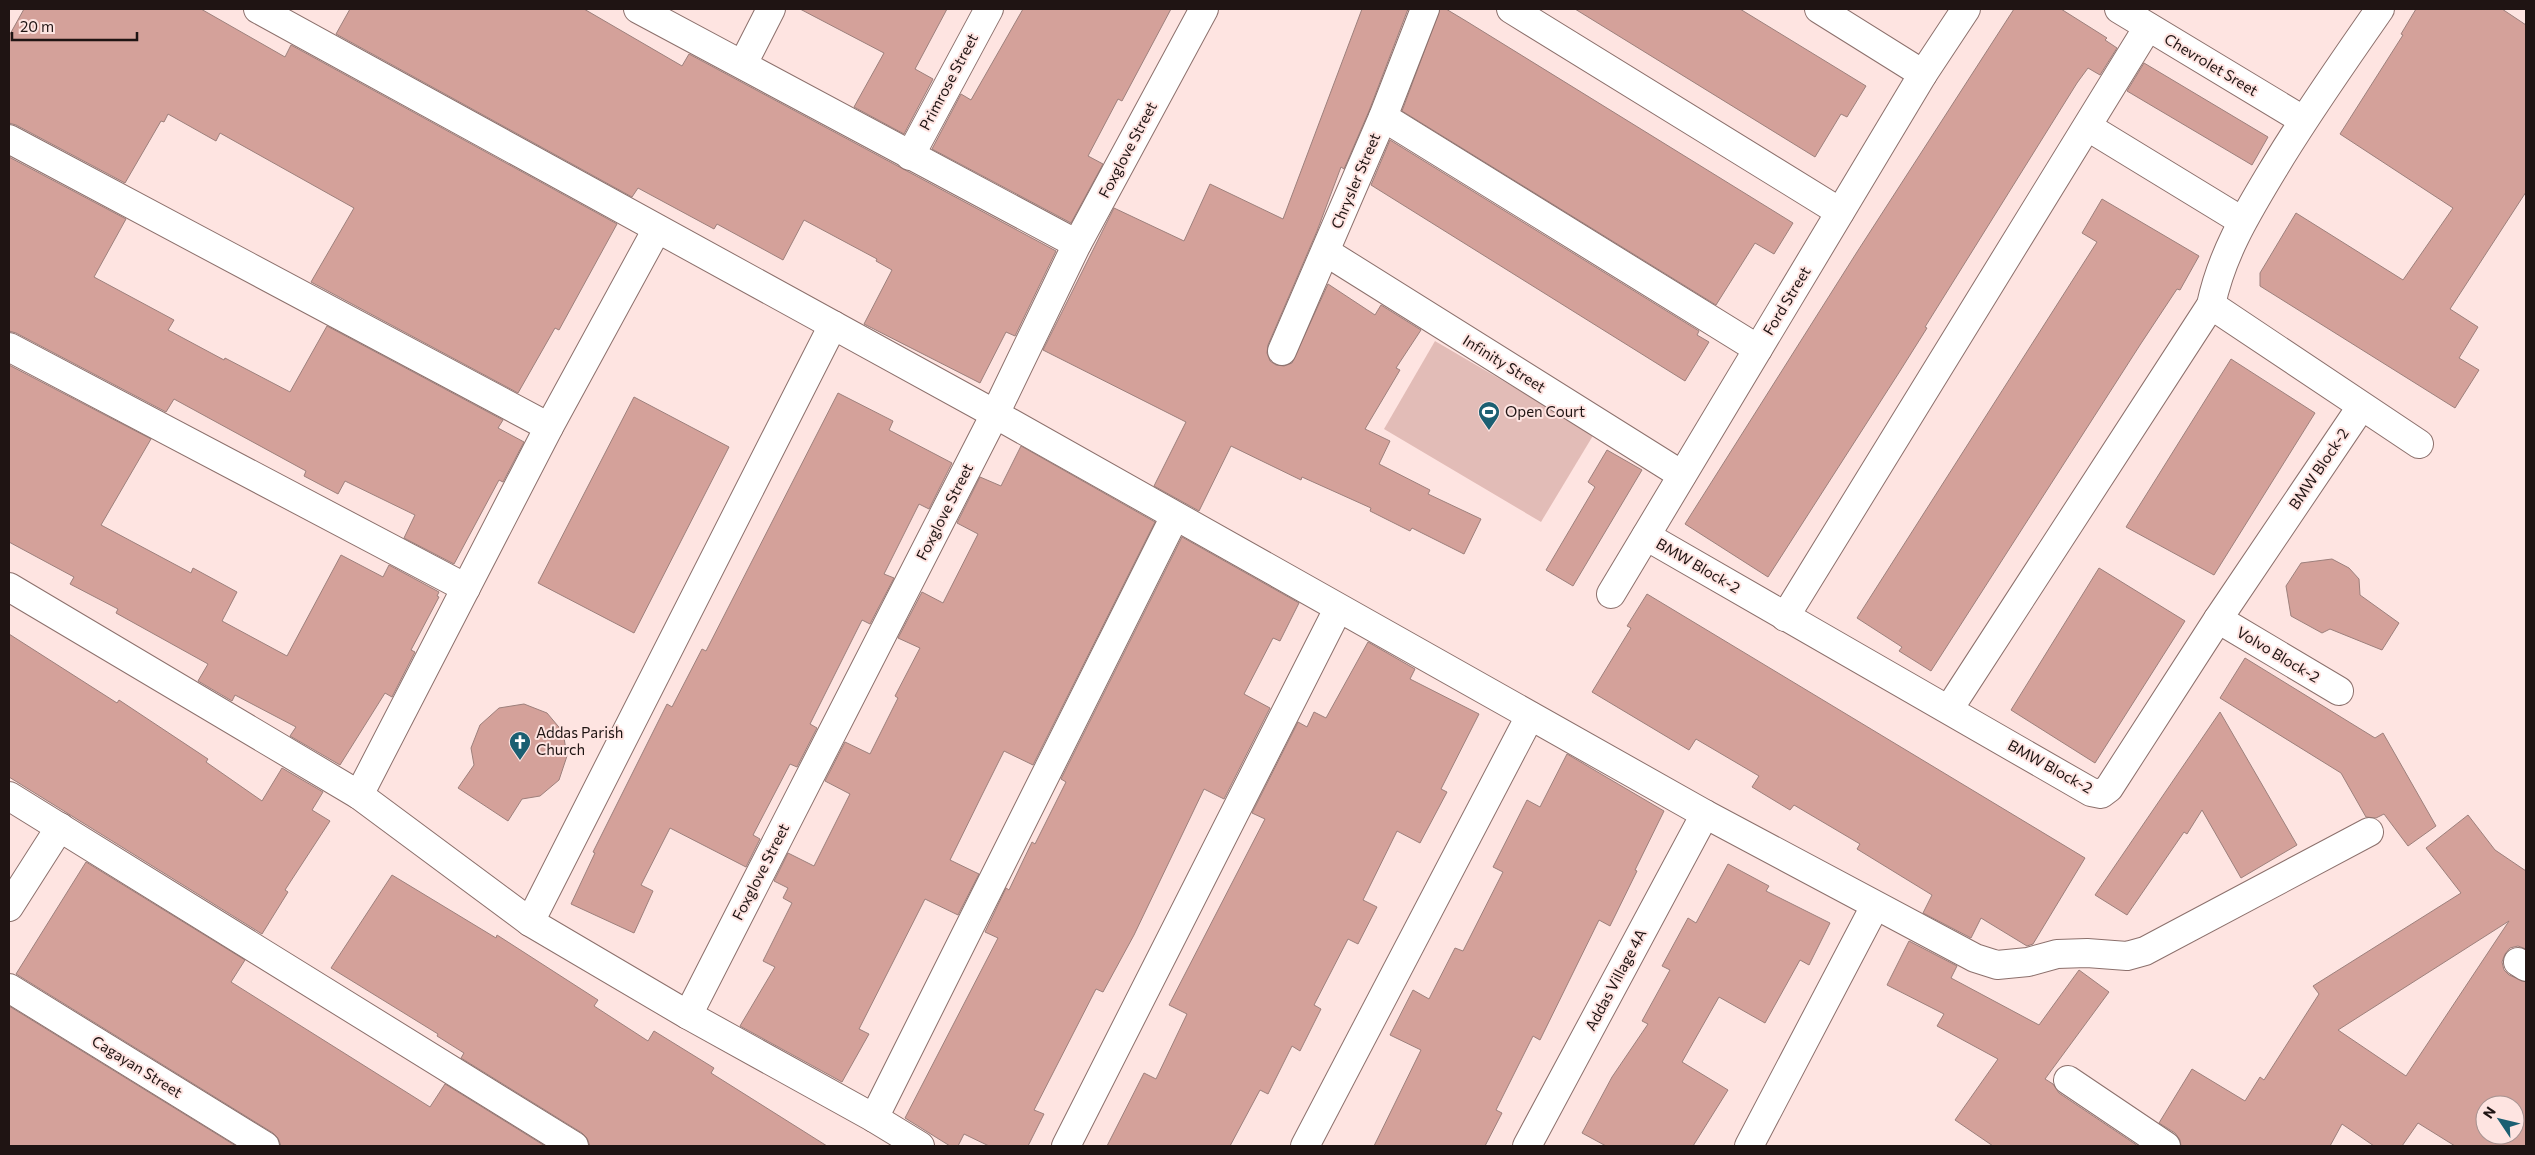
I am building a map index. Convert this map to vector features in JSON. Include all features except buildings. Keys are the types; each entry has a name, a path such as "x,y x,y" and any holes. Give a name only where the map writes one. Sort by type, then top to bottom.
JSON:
{"street":[{"path":"258,9 995,414 1338,609 1706,814 1975,958 1998,965 2028,962 2057,954 2087,953 2127,956 2144,951 2369,832"},
{"path":"638,9 1077,244"},
{"path":"743,64 771,9"},
{"name":"Primrose Street","path":"910,156 989,9"},
{"name":"Foxglove Street","path":"688,1016 995,414 1077,244 1204,9"},
{"name":"Chrysler Street","path":"1282,351 1383,117 1425,9"},
{"path":"1511,9 1840,212"},
{"path":"1819,9 1923,74"},
{"name":"Ford Street","path":"1611,594 1923,74 1966,9"},
{"name":"Chevrolet Sreet","path":"2119,9 2303,120"},
{"path":"1949,709 2211,305 2218,274 2242,221 2303,120 2380,9"},
{"path":"1786,617 2088,128 2148,27"},
{"path":"1383,117 1758,349"},
{"path":"2088,128 2242,221"},
{"path":"9,139 549,427"},
{"path":"359,795 549,427 657,229"},
{"name":"Infinity Street","path":"1326,252 1682,475"},
{"path":"2211,305 2419,444"},
{"path":"530,922 833,325"},
{"path":"9,348 466,588"},
{"name":"BMW Block-2","path":"1646,536 2092,792 2101,794 2109,788 2218,619 2361,407"},
{"path":"874,1118 1175,516"},
{"path":"9,587 359,795 530,922 688,1016 874,1118 920,1146"},
{"path":"1066,1146 1338,609"},
{"name":"Volvo Block-2","path":"2218,619 2339,691"},
{"path":"1305,1146 1530,716"},
{"path":"9,796 574,1146"},
{"name":"Addas Village 4A","path":"1527,1146 1706,814"},
{"path":"9,907 60,827"},
{"path":"1749,1146 1875,906"},
{"name":"Cagayan Street","path":"9,988 265,1146"},
{"path":"2068,1080 2166,1146"}],"shaded area":[{"name":"Open Court","path":"1435,341 1594,434 1541,522 1384,429"}],"place":[{"name":"Open Court","path":"1489,431"},
{"name":"Addas Parish Church","path":"520,761"}]}
